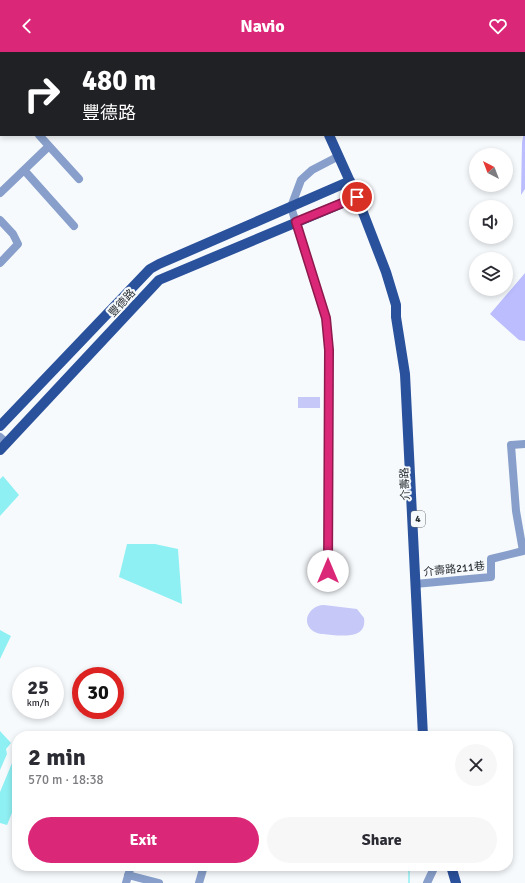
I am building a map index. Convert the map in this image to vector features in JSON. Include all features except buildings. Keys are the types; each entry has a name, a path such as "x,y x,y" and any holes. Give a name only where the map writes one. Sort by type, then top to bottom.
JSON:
{"main road":[{"name":"4","path":"329,136 357,197"},
{"name":"豐德路","path":"0,426 150,269 350,181"},
{"name":"豐德路","path":"2,443 159,280 357,197"},
{"name":"介壽路","path":"357,197 386,272 396,306 396,317 405,374 429,731"},
{"name":"介壽路","path":"418,584 423,731"},
{"path":"452,871 456,883"},
{"path":"459,871 463,883"}],"street":[{"path":"40,136 79,179"},
{"path":"0,193 49,146"},
{"path":"328,571 329,350 326,318 290,207 300,180 312,170 339,156"},
{"path":"24,170 74,226"},
{"path":"0,220 13,234 18,244 0,263"},
{"name":"介壽路211巷","path":"418,584 491,577 491,559 523,551 516,511 511,445 525,444"},
{"path":"199,883 203,871"},
{"path":"427,883 433,871"},
{"path":"127,879 159,883"}],"shaded area":[{"path":"523,136 525,136 525,189 521,195"},
{"path":"525,273 525,341 519,340 490,314 505,296 513,296 513,287"},
{"path":"298,397 320,397 320,408 298,408"},
{"path":"3,476 19,495 0,516 0,479"},
{"path":"127,544 155,544 178,549 182,604 119,577"},
{"path":"324,605 357,609 364,618 364,625 362,629 354,634 343,636 320,634 313,631 307,623 308,615 315,608"},
{"path":"0,630 11,636 0,659"},
{"path":"0,731 11,743 6,749 7,754 0,770"},
{"path":"12,763 12,813 7,825 0,823 0,792"}],"waterway":[{"path":"409,871 409,883"}],"route":[{"path":"328,571 327,480 329,350 326,318 317,285 296,222 357,197"}]}
